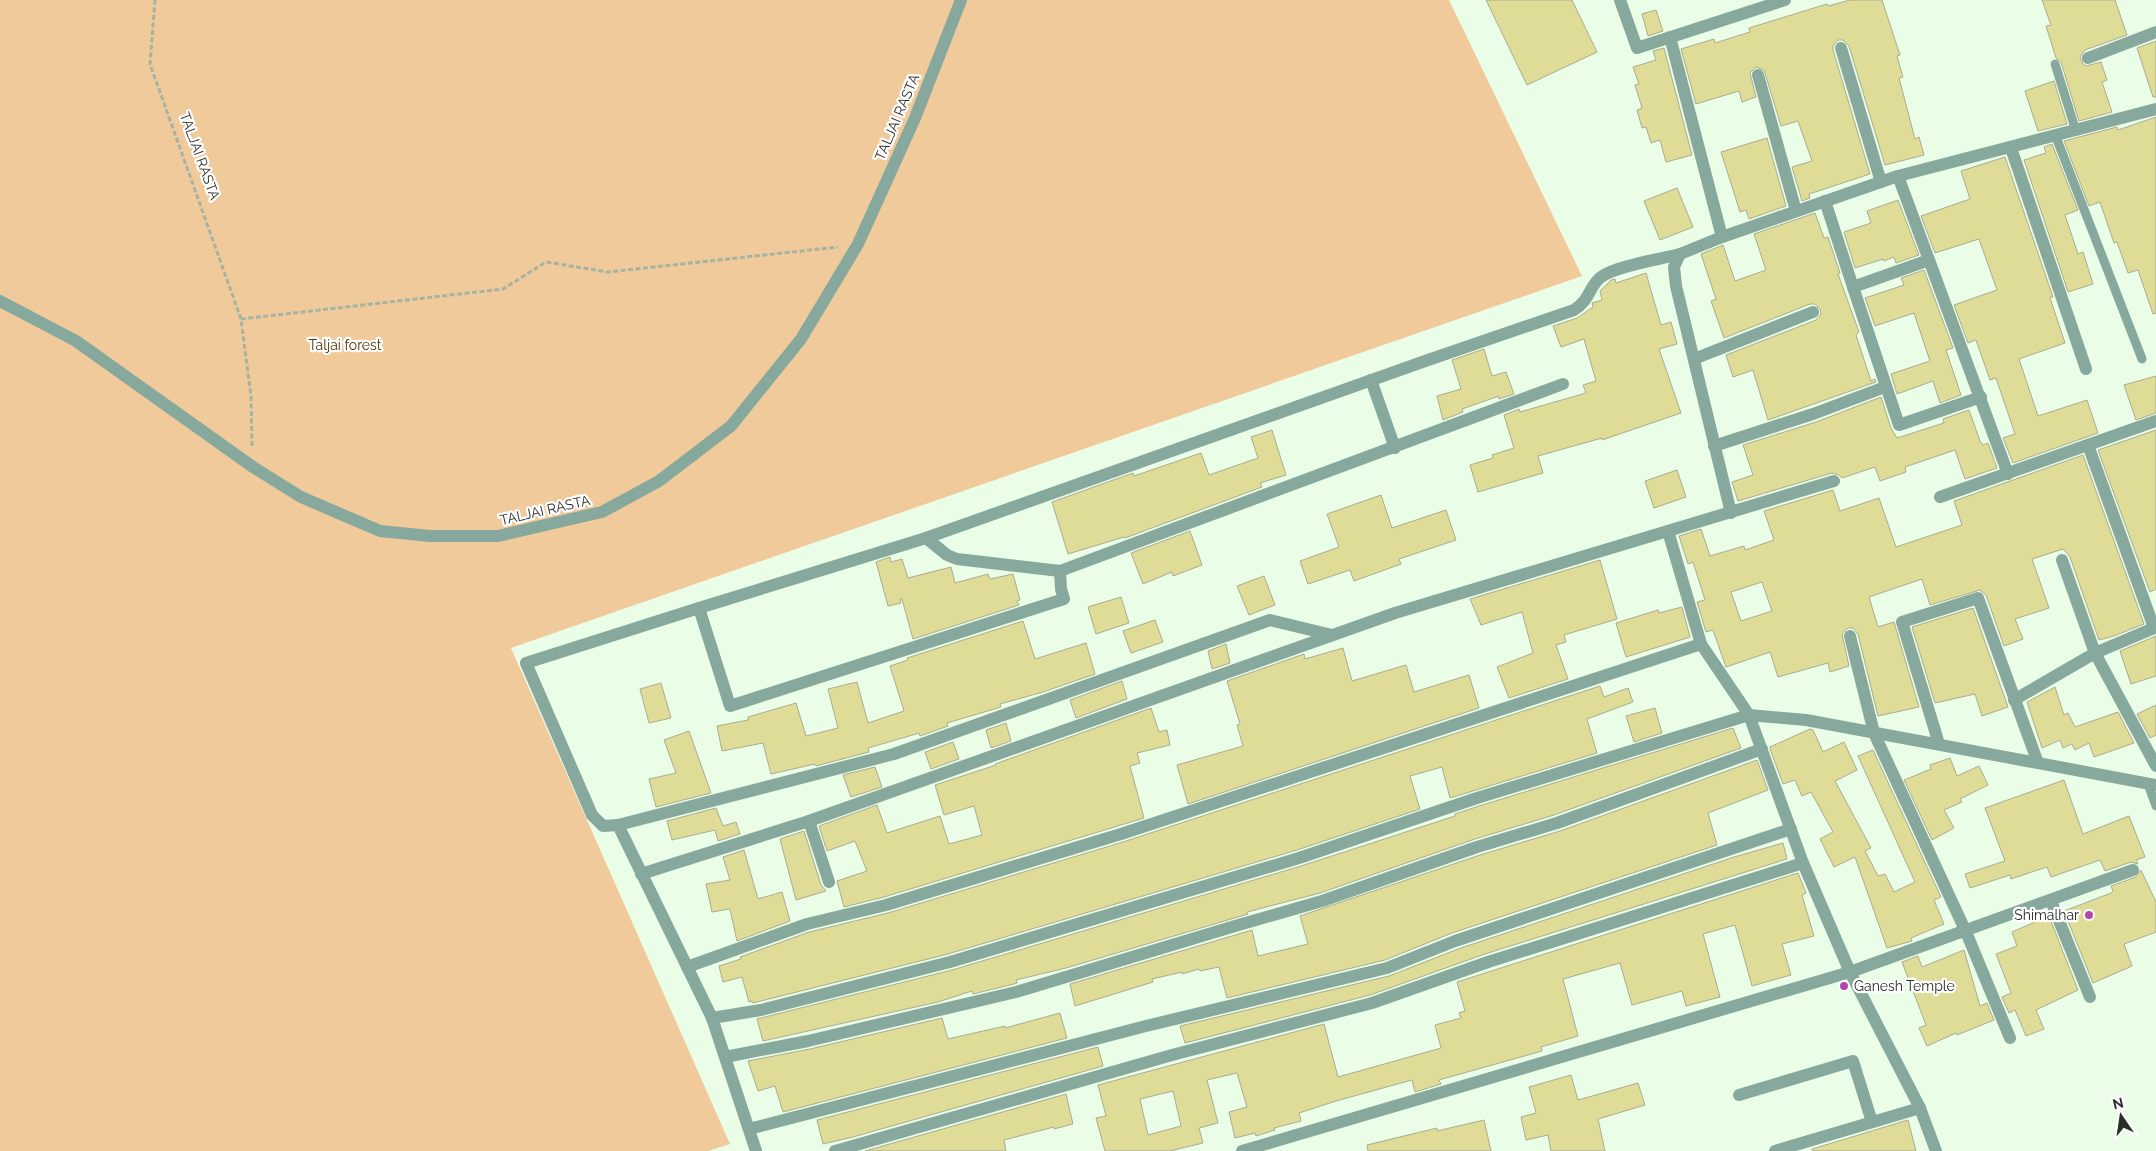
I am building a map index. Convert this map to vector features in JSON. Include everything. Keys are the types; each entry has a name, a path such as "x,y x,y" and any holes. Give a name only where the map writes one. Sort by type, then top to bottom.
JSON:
{"street":[{"name":"TALJAI RASTA","path":"0,301 76,341 253,467 301,497 380,531 430,536 498,536 602,512 659,482 732,426 800,339 858,244 915,118 961,0"},
{"path":"1620,0 1636,48 1785,0"},
{"path":"2088,58 2156,32"},
{"path":"1670,37 1722,237"},
{"path":"1841,48 1882,182"},
{"path":"1758,75 1796,212"},
{"path":"1332,635 1270,620 894,754 618,825 603,826 592,815 526,663 926,538 1574,310 1588,298 1594,283 1602,276 1628,267 1680,254 1722,237 1898,176 2156,109"},
{"path":"2010,148 2086,369"},
{"path":"1898,176 2008,474"},
{"path":"1825,201 1899,426 1980,397"},
{"path":"1680,254 1674,267 1676,286 1732,513"},
{"path":"1854,287 1929,260"},
{"path":"1694,359 1813,312"},
{"path":"1371,380 1395,448"},
{"path":"926,538 947,555 957,559 1060,571 1563,384"},
{"path":"1714,446 1813,414 1885,387"},
{"path":"1940,497 2156,421"},
{"path":"2014,700 2095,653 2155,627 2088,445"},
{"path":"641,874 809,821 1395,613 1834,481"},
{"path":"1668,531 1701,644 1748,715 1803,864 1850,972 1920,1108 1936,1151"},
{"path":"2062,560 2095,653 2156,766"},
{"path":"699,608 730,706 1064,599 1061,589 1060,571"},
{"path":"1940,744 1902,622 1978,598 2038,763"},
{"path":"1850,636 1874,733 1966,932 2010,1038"},
{"path":"687,967 807,924 886,906 1121,834 1701,644"},
{"path":"712,1018 761,1010 950,962 1299,858 1477,798 1748,715 1806,720 2152,784"},
{"path":"725,1057 808,1041 1016,992 1235,926 1322,902 1477,846 1557,822 1762,749"},
{"path":"809,821 829,882"},
{"path":"618,825 712,1018 756,1151"},
{"path":"748,1129 1128,1031 1386,968 1455,941 1791,829"},
{"path":"835,1151 1172,1055 1372,1003 1497,959 1803,864"},
{"path":"1242,1151 1850,972 1966,932 2133,870"},
{"path":"2051,901 2090,997"},
{"path":"1739,1095 1853,1061 1872,1122"},
{"path":"1774,1151 1920,1108"}],"lane":[{"path":"2055,64 2076,131"},
{"path":"2056,136 2142,359"},
{"path":"2152,784 2156,806"}],"path":[{"name":"TALJAI RASTA","path":"155,0 150,64 241,319 251,396 253,467"},
{"path":"241,319 503,289 546,262 608,272 858,244"}],"green space":[{"name":"Taljai forest","path":"0,0 1449,0 1582,276 511,648 730,1144 708,1151 0,1151"}],"building":[{"path":"1486,0 1572,0 1597,52 1527,85"},
{"path":"1850,0 1882,0 1900,55 1897,56 1903,77 1899,78 1915,139 1919,137 1924,155 1885,165 1849,46 1843,40 1838,40 1833,46 1833,50 1870,174 1809,194 1810,198 1802,201 1792,167 1812,161 1798,121 1781,126 1764,70 1756,67 1750,73 1756,97 1742,102 1739,91 1696,104 1681,49 1714,39 1715,43 1750,32 1749,28 1827,4 1828,6"},
{"path":"2042,0 2115,0 2127,35 2085,50 2080,57 2086,66 2101,62 2107,80 2102,82 2112,112 2079,121 2061,62 2056,58 2046,26 2051,25"},
{"path":"1656,10 1663,31 1648,36 1642,14"},
{"path":"2156,41 2156,97 2153,97 2137,48"},
{"path":"1664,48 1692,155 1666,162 1660,140 1651,143 1646,127 1642,128 1637,110 1642,108 1635,85 1639,84 1633,67 1656,60 1653,51"},
{"path":"2054,81 2067,124 2038,131 2025,91"},
{"path":"2156,117 2156,313 2153,314 2138,270 2128,273 2117,242 2114,243 2100,202 2089,206 2064,141 2117,127 2118,130"},
{"path":"1767,138 1786,206 1749,219 1746,210 1740,212 1721,152"},
{"path":"2052,144 2078,210 2065,215 2078,254 2083,252 2093,284 2068,292 2024,160 2046,153 2044,147"},
{"path":"2005,157 2053,297 2050,297 2065,343 2019,359 2038,416 2087,400 2098,433 2013,463 2003,438 2015,434 1996,378 1990,380 1976,340 1968,343 1954,305 1997,290 1979,239 1935,253 1921,216 1970,199 1961,171"},
{"path":"1677,188 1693,227 1660,240 1644,201"},
{"path":"1898,200 1919,255 1896,263 1894,257 1855,268 1844,232 1871,223 1867,211"},
{"path":"1815,213 1824,238 1828,237 1840,273 1838,274 1859,332 1856,335 1871,381 1875,379 1876,382 1768,420 1753,370 1733,377 1726,355 1816,320 1821,314 1820,309 1815,304 1810,304 1724,338 1711,301 1716,299 1701,254 1723,245 1735,281 1766,270 1754,234"},
{"path":"1924,270 1953,348 1946,350 1961,395 1940,403 1933,381 1897,394 1891,374 1930,361 1914,313 1875,326 1865,298 1904,285 1901,278"},
{"path":"1646,273 1661,325 1671,322 1677,344 1659,349 1681,413 1602,440 1602,438 1538,456 1543,473 1478,492 1470,465 1493,458 1492,455 1514,448 1504,415 1519,409 1520,412 1586,393 1583,385 1596,381 1584,339 1561,347 1553,326 1577,318 1593,307 1592,303 1602,300 1600,291 1611,280 1615,279 1616,283"},
{"path":"1484,349 1492,376 1506,372 1514,394 1499,399 1499,396 1462,409 1463,412 1443,420 1437,396 1461,389 1452,360"},
{"path":"2156,376 2156,413 2136,420 2124,385"},
{"path":"1881,397 1891,428 1897,438 1944,423 1943,419 1969,410 1980,441 1983,445 1988,443 1997,468 1965,479 1955,450 1905,467 1906,472 1880,481 1875,467 1842,478 1832,473 1738,501 1732,482 1753,475 1743,445 1816,422"},
{"path":"1272,430 1286,475 1260,483 1262,487 1125,538 1068,554 1052,502 1133,473 1134,476 1201,453 1209,475 1258,458 1251,437"},
{"path":"2156,430 2156,589 2150,592 2098,450"},
{"path":"2083,455 2144,624 2099,640 2070,557 2063,549 2032,559 2049,608 2015,619 2023,639 2004,646 1986,595 1980,590 1930,605 1922,579 1869,597 1878,627 1894,622 1919,707 1878,716 1858,634 1853,628 1848,628 1842,634 1849,666 1830,672 1828,663 1778,677 1770,652 1726,667 1713,630 1706,632 1697,602 1705,600 1693,562 1688,564 1679,536 1701,529 1710,556 1744,546 1745,550 1774,540 1764,511 1833,490 1840,511 1879,498 1896,547 1962,525 1954,501","holes":["1762,582 1772,611 1741,621 1731,592"]},
{"path":"1677,470 1686,497 1654,508 1645,481"},
{"path":"1381,495 1392,528 1446,510 1456,540 1399,559 1401,564 1354,581 1350,570 1308,584 1300,561 1339,547 1327,514"},
{"path":"1190,531 1202,565 1173,576 1172,572 1143,584 1131,553"},
{"path":"890,557 891,562 902,559 908,578 951,567 955,583 988,574 990,579 1013,574 1020,600 1017,601 1019,605 913,639 902,599 900,599 901,603 888,606 876,562"},
{"path":"1600,560 1617,619 1564,635 1566,642 1556,645 1568,679 1509,698 1497,667 1533,653 1522,612 1481,625 1470,599"},
{"path":"1264,576 1275,605 1249,615 1237,586"},
{"path":"1121,597 1129,623 1096,634 1088,607"},
{"path":"1682,607 1690,637 1626,657 1616,623 1658,610 1659,613"},
{"path":"1973,608 2008,707 1982,716 1975,694 1935,703 1912,627"},
{"path":"1155,620 1163,642 1131,653 1123,631"},
{"path":"1023,621 1035,659 1086,643 1095,674 1043,692 1000,704 1001,707 947,723 948,726 920,736 919,733 868,748 869,752 816,766 815,764 771,774 763,743 722,751 717,726 748,720 748,717 796,703 806,736 838,728 828,689 857,682 868,723 904,711 890,666 908,660 907,658"},
{"path":"2156,636 2156,676 2131,684 2120,651"},
{"path":"1226,644 1230,663 1212,669 1208,651"},
{"path":"1343,648 1352,681 1406,665 1414,692 1469,675 1479,708 1188,804 1177,765 1243,746 1237,725 1240,724 1227,681 1304,654 1305,659"},
{"path":"1122,681 1127,699 1076,718 1070,700"},
{"path":"661,683 671,718 649,723 640,689"},
{"path":"1600,686 1604,697 1628,688 1633,702 1587,719 1597,753 1450,798 1442,767 1410,776 1420,809 1297,850 948,954 753,1003 752,1001 749,1002 742,977 723,982 719,966 809,932 888,913 1123,842"},
{"path":"2055,687 2064,715 2068,713 2075,727 2118,712 2134,743 2094,757 2089,743 2075,750 2072,744 2063,748 2060,740 2042,748 2027,702"},
{"path":"2156,705 2156,735 2150,738 2137,714"},
{"path":"1151,708 1159,732 1167,730 1170,745 1137,753 1140,763 1130,766 1144,818 884,897 844,907 837,881 867,871 855,841 827,851 819,826 877,805 887,833 940,816 949,844 982,835 974,806 944,815 935,785 996,765"},
{"path":"1655,708 1662,733 1634,742 1626,716"},
{"path":"1006,723 1011,741 991,748 986,730"},
{"path":"1733,728 1741,748 1554,815 1475,839 1320,893 1247,912 1248,914 1066,968 1016,980 1017,983 1014,984 973,994 972,991 938,1002 763,1041 757,1019 952,970 1301,866 1455,816 1455,814 1479,806"},
{"path":"1810,729 1813,730 1823,752 1844,742 1857,770 1835,781 1871,848 1865,851 1878,876 1885,874 1894,892 1915,882 1858,756 1873,750 1941,897 1934,900 1944,924 1911,938 1912,941 1887,948 1855,857 1834,867 1820,839 1833,832 1811,792 1802,796 1795,780 1783,784 1770,749 1770,747"},
{"path":"689,731 711,793 656,807 649,779 676,773 664,740"},
{"path":"953,742 959,759 931,769 925,752"},
{"path":"1950,758 1957,776 1979,766 1988,785 1960,799 1962,802 1944,810 1954,828 1932,840 1904,780 1931,769 1930,765"},
{"path":"1757,760 1768,790 1708,813 1717,845 1452,933 1385,960 1227,998 1219,967 1200,971 1199,969 1152,979 1153,982 1075,1006 1070,984 1252,930 1258,956 1308,944 1300,916 1480,855 1560,831"},
{"path":"875,767 882,787 851,797 843,775"},
{"path":"2064,780 2083,834 2129,816 2145,857 2136,860 2138,864 2131,862 2105,871 2100,860 2051,877 2047,867 2011,879 2010,875 1970,888 1965,874 2005,861 1985,808"},
{"path":"716,808 723,826 736,822 740,834 718,841 715,830 672,840 667,821"},
{"path":"804,831 821,885 826,891 796,900 780,839"},
{"path":"1783,843 1787,859 1485,954 1370,995 1185,1043 1180,1026 1389,976 1458,949 1734,857"},
{"path":"744,850 758,899 782,892 790,921 737,941 730,909 712,912 706,884 730,880 723,857"},
{"path":"2141,870 2156,902 2156,932 2124,944 2132,966 2093,983 2064,911 2111,893 2113,891 2111,886 2136,877"},
{"path":"1798,873 1806,893 1802,895 1814,936 1782,944 1791,975 1752,986 1735,925 1703,934 1720,997 1686,1006 1682,991 1632,1005 1620,963 1563,979 1578,1036 1541,1047 1542,1051 1439,1080 1441,1084 1415,1092 1412,1080 1336,1101 1299,1113 1301,1121 1274,1128 1275,1130 1256,1136 1255,1133 1235,1138 1229,1112 1247,1107 1237,1073 1207,1080 1218,1123 1199,1128 1203,1143 1170,1151 1105,1151 1096,1118 1106,1116 1098,1085 1324,1024 1338,1077 1441,1048 1435,1025 1461,1018 1459,1013 1465,1011 1457,982","holes":["1173,1091 1181,1126 1148,1135 1140,1099"]},
{"path":"2049,916 2078,990 2036,1010 2044,1029 2026,1036 2015,1010 2009,1013 2002,997 2011,993 1996,954 2017,946 2012,932"},
{"path":"1964,950 1980,1006 1987,1003 1994,1020 1957,1035 1956,1033 1927,1046 1919,1028 1926,1025 1902,962 1918,956 1922,967"},
{"path":"1060,1013 1067,1038 783,1112 775,1086 758,1091 748,1061 810,1049 942,1018 948,1039 1005,1026 1005,1028"},
{"path":"1098,1047 1103,1066 823,1144 817,1120"},
{"path":"1571,1075 1578,1100 1638,1083 1645,1105 1598,1119 1605,1151 1551,1151 1548,1135 1526,1140 1521,1117 1536,1113 1529,1087"},
{"path":"1066,1094 1073,1124 1004,1140 1006,1151 865,1151"},
{"path":"1484,1120 1491,1151 1368,1151 1367,1145 1437,1128 1437,1131"},
{"path":"1908,1120 1916,1151 1812,1151 1812,1149"}],"place":[{"name":"Shimalhar","path":"2089,915"},
{"name":"Ganesh Temple","path":"1844,986"}]}
